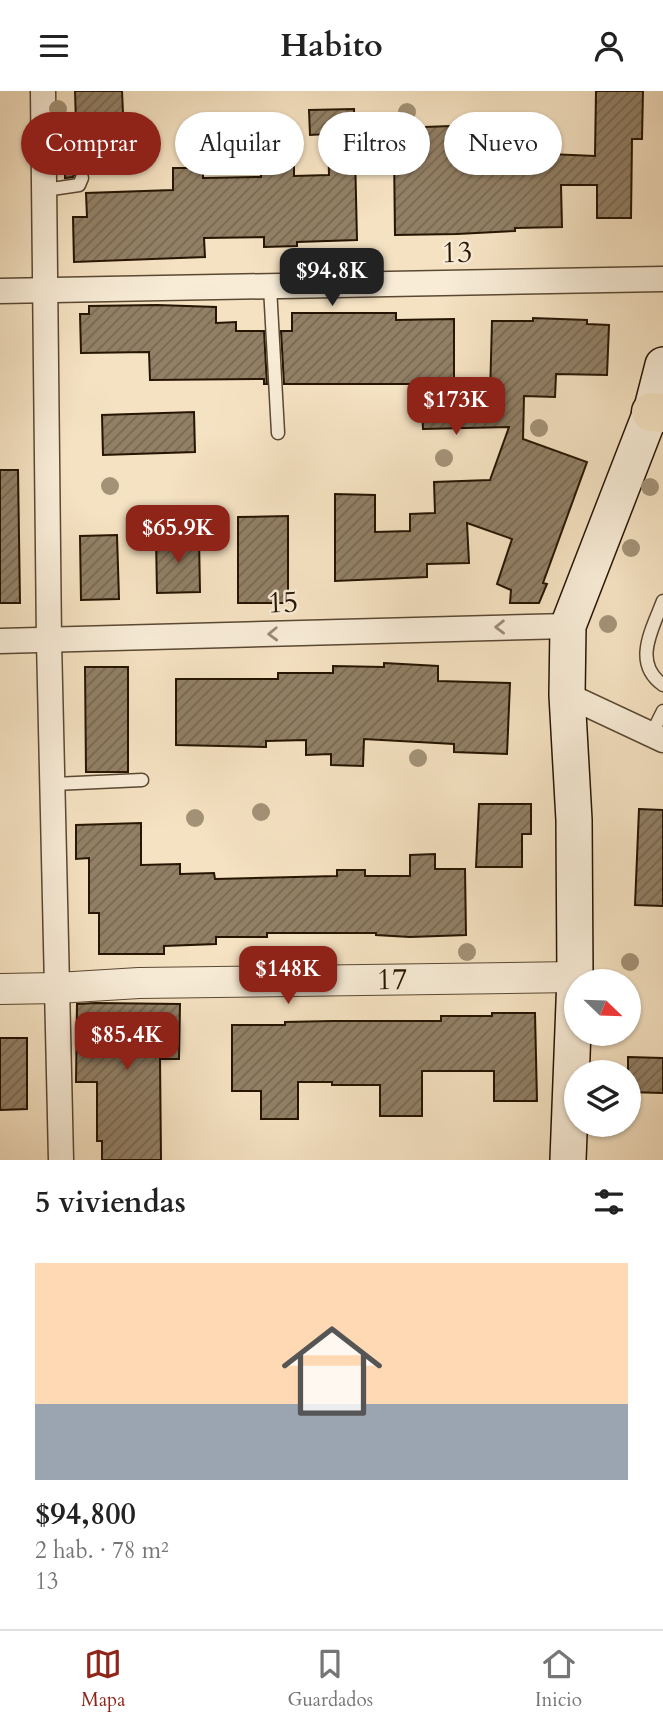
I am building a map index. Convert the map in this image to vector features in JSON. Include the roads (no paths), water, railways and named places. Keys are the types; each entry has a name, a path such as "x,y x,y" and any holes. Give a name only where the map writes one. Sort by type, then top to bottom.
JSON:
{"main road":[{"path":"575,969 574,820 567,695 568,626 657,412 663,365"},
{"path":"568,1160 572,1047"}],"street":[{"path":"43,91 49,641 61,1160"},
{"name":"13","path":"0,291 663,279"},
{"name":"15","path":"0,642 568,626"},
{"path":"567,695 657,737"},
{"name":"17","path":"0,989 139,983 564,977"}],"lane":[{"path":"45,190 79,185 82,178"},
{"path":"270,286 278,433"},
{"path":"663,601 648,641 646,661 651,677 663,685"},
{"path":"657,737 663,711"},
{"path":"54,784 142,780"}]}
